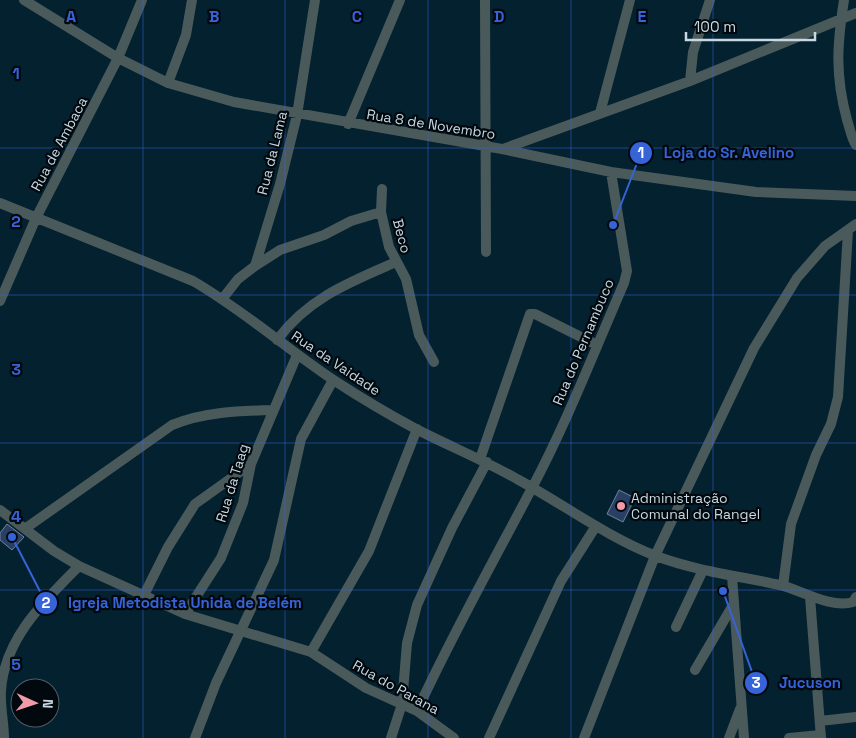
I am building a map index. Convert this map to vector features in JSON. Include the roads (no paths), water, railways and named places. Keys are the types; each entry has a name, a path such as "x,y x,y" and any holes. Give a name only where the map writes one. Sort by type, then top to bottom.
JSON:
{"street":[{"name":"Rua 8 de Novembro","path":"24,0 118,58 168,83 234,102 348,124 502,149 611,172 756,192 856,196"},
{"name":"Rua de Ambaca","path":"0,301 36,218 118,58 142,0"},
{"path":"168,83 186,35 192,0"},
{"name":"Rua da Lama","path":"255,266 280,184 297,115 315,0"},
{"path":"348,124 400,0"},
{"path":"485,0 486,252"},
{"path":"600,113 630,0"},
{"path":"690,81 693,52 710,0"},
{"path":"844,0 837,71 844,110 856,145"},
{"path":"502,149 690,81 856,13"},
{"name":"Rua do Pernambuco","path":"417,711 498,548 532,487 624,283 627,271 611,172"},
{"path":"381,212 382,189"},
{"name":"Rua da Vaidade","path":"0,203 185,278 222,298 297,355 334,380 417,429 483,460 596,526 655,556 703,570 783,586 810,597 846,604 854,600"},
{"name":"Beco","path":"255,266 280,250 324,235 351,221 381,212 389,248 396,262 343,285 292,320 277,340"},
{"path":"783,586 791,524 816,455 831,424 838,397 852,227"},
{"path":"584,738 655,556 754,348 777,307 797,278 825,246 852,227"},
{"path":"396,262 406,279 419,335 434,362"},
{"path":"222,298 233,284 255,266"},
{"path":"392,738 402,704 407,643 417,605 483,460 530,314 535,314 597,345"},
{"name":"Rua da Taag","path":"185,614 220,558 242,503 251,464 272,410 297,355"},
{"path":"195,738 216,683 274,560 301,439 334,380"},
{"path":"26,528 172,425 185,420 222,412 272,410"},
{"path":"311,652 369,551 394,493 417,429"},
{"path":"144,595 168,547 195,504 251,464"},
{"name":"Rua do Parana","path":"1,514 26,528 54,550 79,566 185,614 241,633 311,652 366,688 417,711 454,738"},
{"path":"489,738 561,581 596,526"},
{"path":"4,738 1,692 9,653 31,619 79,566"},
{"path":"676,627 703,570"},
{"path":"732,576 744,738"},
{"path":"789,738 821,736 810,597"},
{"path":"695,670 733,604"},
{"path":"729,738 742,705"},
{"path":"820,721 856,717"}],"place":[{"name":"Loja do Sr. Avelino","path":"613,225"},
{"name":"Administração Comunal do Rangel","path":"621,506"},
{"name":"Igreja Metodista Unida de Belém","path":"12,537"},
{"name":"Jucuson","path":"723,591"}]}
